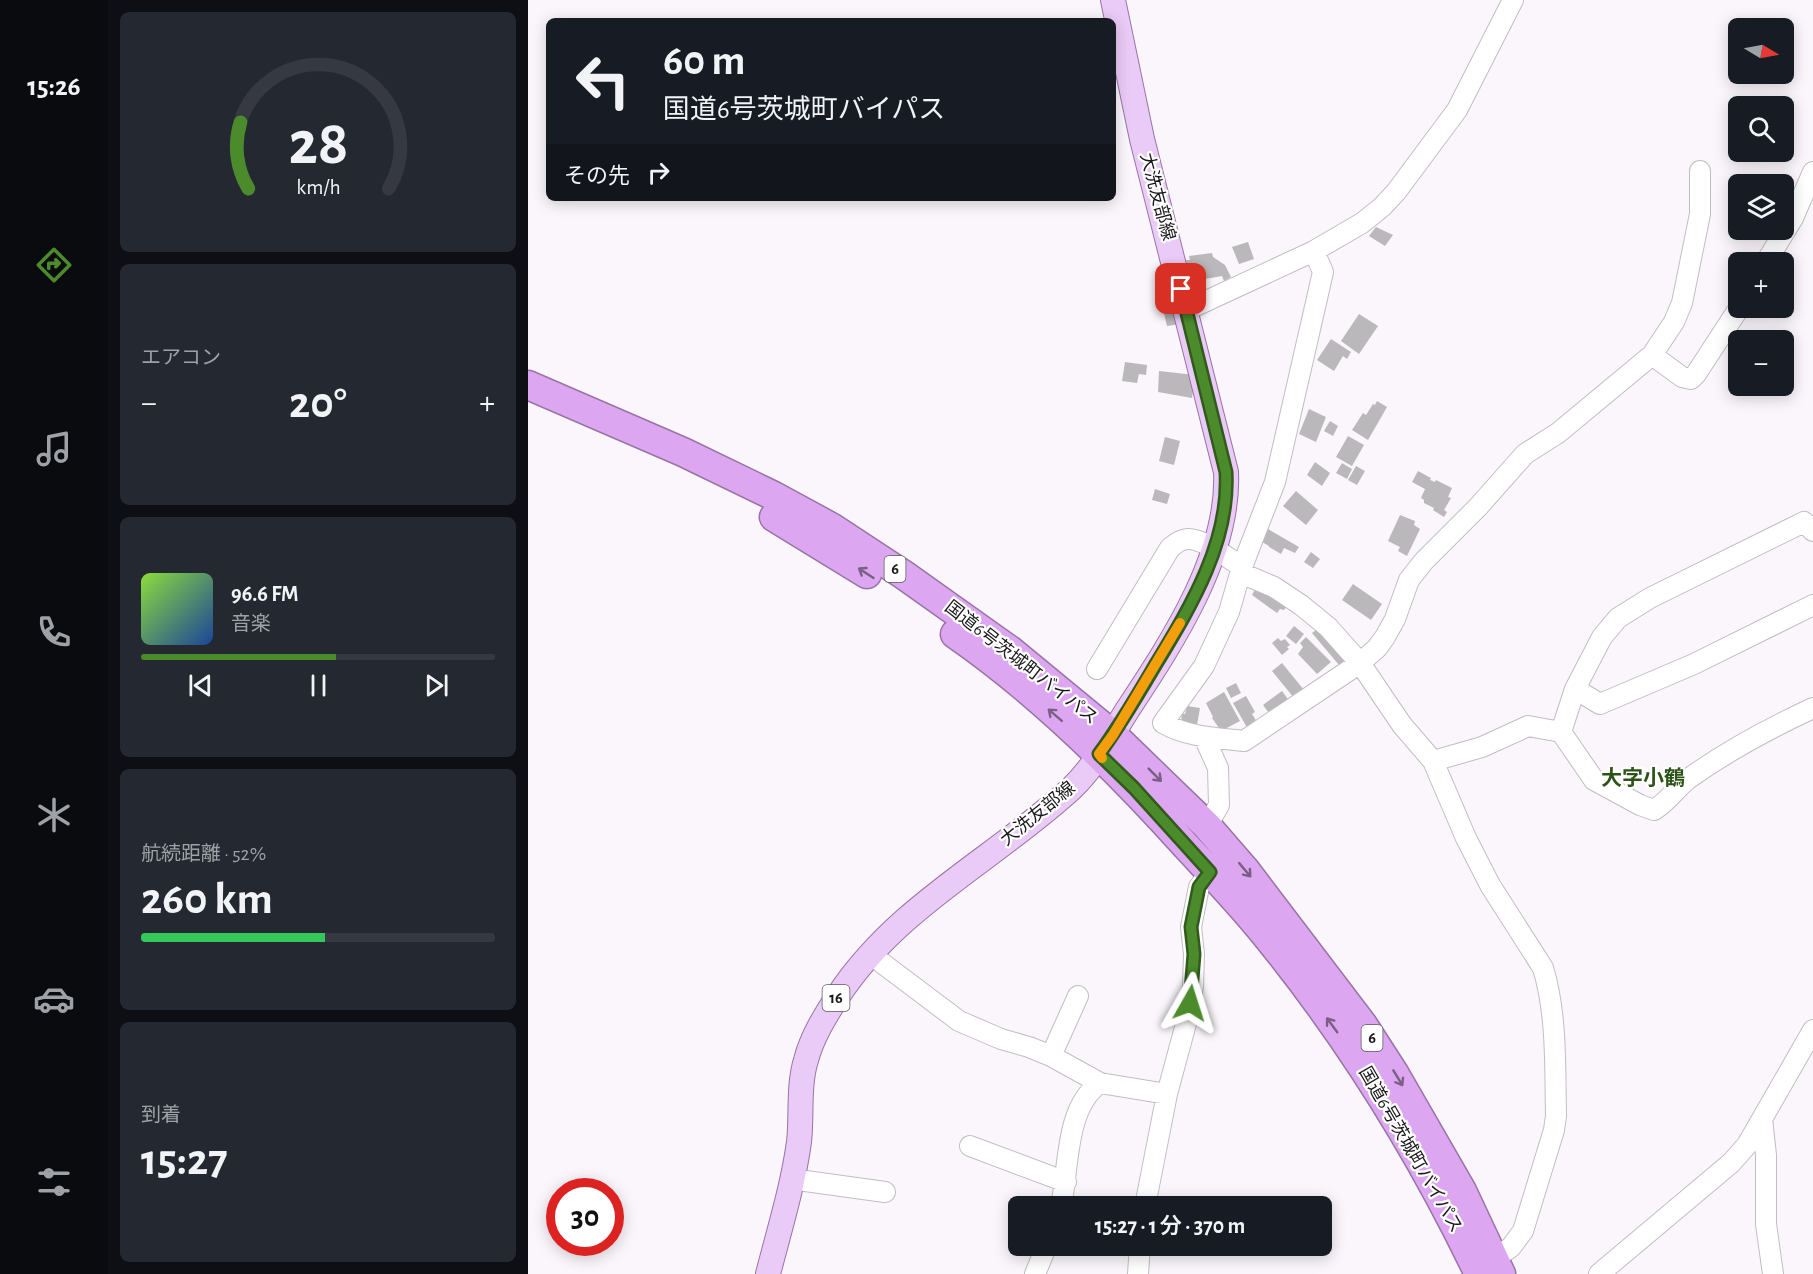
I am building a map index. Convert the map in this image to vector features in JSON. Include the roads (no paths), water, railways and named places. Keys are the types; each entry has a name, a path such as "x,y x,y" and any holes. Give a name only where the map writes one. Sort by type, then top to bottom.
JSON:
{"highway":[{"name":"国道6号茨城町バイパス","path":"528,387 683,452 774,496 831,527 904,575 1011,651 1106,745 1207,826 1274,906 1363,1024 1394,1072 1462,1191 1484,1270"},
{"name":"国道6号茨城町バイパス","path":"1106,745 1134,788 1264,933 1360,1063 1484,1270"}],"main road":[{"name":"大洗友部線","path":"768,1274 799,1143 805,1062 823,1019 870,954 901,923 1049,808 1083,777 1106,745 1184,617 1200,584 1222,523 1227,493 1226,472 1187,310 1139,128 1113,0"}],"street":[{"path":"1187,310 1314,250 1362,223 1396,192 1457,110 1513,0"},
{"path":"1218,768 1244,741 1270,726 1360,663 1377,648 1395,619 1409,580 1424,561 1478,507 1525,454 1558,433 1652,355 1674,322 1682,303 1700,214 1702,180 1700,171"},
{"path":"1772,252 1793,218 1813,172"},
{"path":"1244,741 1204,737 1172,728 1163,723 1204,666 1229,612 1275,482 1323,272 1314,250"},
{"path":"1652,355 1682,377 1690,379 1696,374 1732,318"},
{"path":"1561,732 1575,689 1602,637 1618,618 1650,598 1804,522 1813,531"},
{"path":"1097,669 1170,548 1184,539 1191,539 1214,549 1242,570 1274,586 1328,627 1360,663 1402,725 1433,761 1466,838 1490,885 1543,968 1552,1021 1556,1116 1554,1130 1523,1231 1511,1247 1484,1270"},
{"path":"1575,689 1600,704 1694,664 1813,605"},
{"path":"1433,761 1482,747 1528,726 1561,732 1594,780 1654,810 1666,802 1686,781 1720,758 1813,708"},
{"path":"1204,737 1218,768 1219,805 1207,826"},
{"path":"1147,1196 1167,1094 1187,1020 1193,986 1194,954 1191,927 1199,887 1210,872"},
{"path":"870,954 959,1021 1001,1039 1051,1056 1100,1083 1167,1094"},
{"path":"1051,1056 1078,996"},
{"path":"1599,1274 1731,1163 1746,1145 1813,1030"},
{"path":"1063,1196 1073,1125 1089,1090 1100,1083"},
{"path":"1762,1119 1766,1155 1766,1224 1773,1274"},
{"path":"970,1146 1066,1182"},
{"path":"791,1179 885,1192"},
{"path":"1035,1274 1042,1256"},
{"path":"1138,1274 1139,1256"}],"district":[{"name":"大字小鶴","path":"1643,778"}]}
